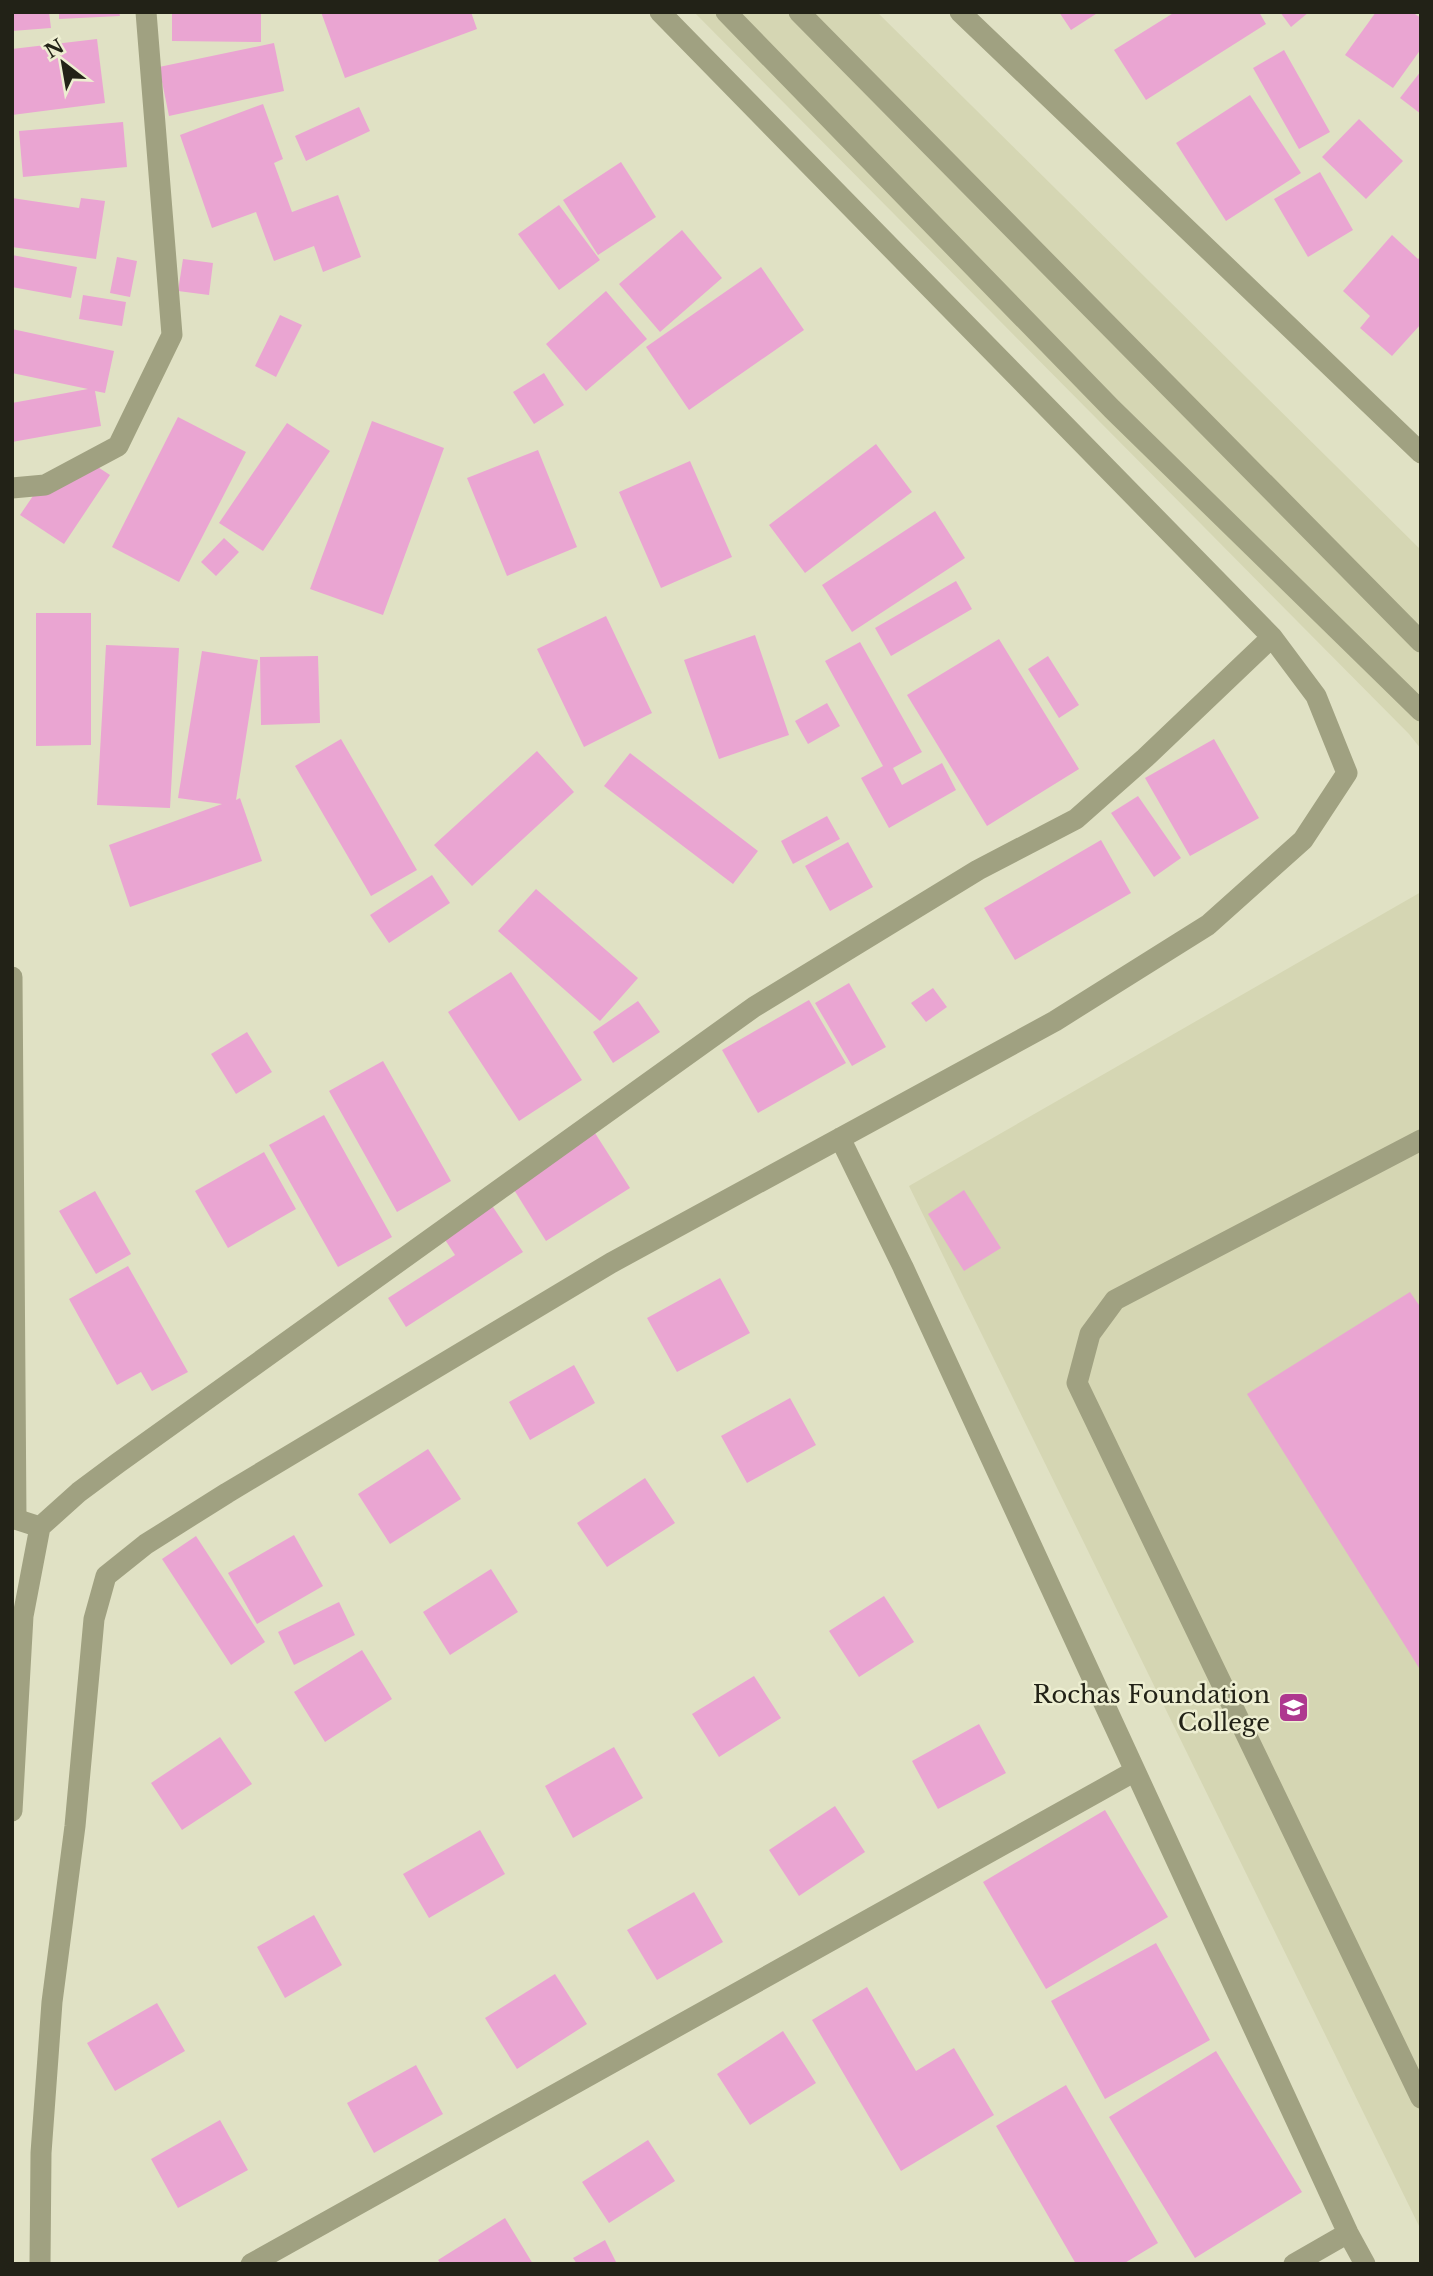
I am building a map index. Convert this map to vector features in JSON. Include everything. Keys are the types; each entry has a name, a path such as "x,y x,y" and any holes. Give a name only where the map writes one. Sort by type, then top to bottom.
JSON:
{"street":[{"path":"12,488 45,485 118,446 172,335 146,12"},
{"path":"40,2264 41,2153 52,2001 75,1826 94,1619 106,1576 146,1544 250,1479 611,1263 1055,1021 1208,925 1303,840 1347,773 1316,696 1272,637 660,12"},
{"path":"726,12 1112,409 1421,711"},
{"path":"799,12 1421,642"},
{"path":"960,12 1421,453"},
{"path":"12,1811 23,1616 40,1527 79,1492 754,1007 978,870 1076,819 1145,758 1272,637"},
{"path":"12,977 14,1518 40,1527"},
{"path":"840,1138 903,1267 1348,2233 1365,2264"},
{"path":"1421,1140 1115,1300 1090,1334 1077,1384 1421,2098"},
{"path":"251,2264 1135,1772"},
{"path":"1294,2264 1348,2233"}],"shaded area":[{"path":"694,12 877,12 1421,550 1421,749 1409,734"},
{"name":"Rochas Foundation College","path":"1421,892 1421,2230 909,1186"}],"building":[{"path":"12,12 49,12 51,28 12,31"},
{"path":"59,12 119,12 120,16 59,19"},
{"path":"172,12 261,12 261,42 172,41"},
{"path":"321,12 471,12 477,29 345,78"},
{"path":"1059,12 1099,12 1071,30"},
{"path":"1175,12 1259,12 1266,24 1146,100 1114,50"},
{"path":"1280,12 1309,12 1291,27"},
{"path":"1376,12 1412,12 1421,18 1421,49 1393,88 1345,55"},
{"path":"97,39 105,103 12,115 12,49"},
{"path":"274,43 284,91 169,116 159,67"},
{"path":"1284,50 1330,132 1299,149 1253,68"},
{"path":"1421,71 1421,114 1400,98"},
{"path":"1250,95 1301,173 1226,221 1176,143"},
{"path":"263,104 283,159 274,163 292,212 338,195 361,257 323,272 314,246 274,261 256,212 212,228 180,135"},
{"path":"359,107 370,131 306,161 295,136"},
{"path":"1359,119 1403,161 1366,199 1322,157"},
{"path":"123,122 127,167 23,177 19,131"},
{"path":"621,162 656,217 598,255 563,200"},
{"path":"1320,172 1353,230 1308,257 1274,199"},
{"path":"12,198 79,208 81,198 105,201 96,259 12,247"},
{"path":"559,205 600,260 559,290 518,234"},
{"path":"682,230 722,278 660,332 619,284"},
{"path":"1392,235 1418,259 1421,256 1421,324 1392,356 1360,328 1370,316 1343,291"},
{"path":"12,255 77,267 71,298 12,287"},
{"path":"117,257 137,261 130,297 110,293"},
{"path":"183,259 213,263 209,295 178,291"},
{"path":"761,267 804,330 689,410 646,347"},
{"path":"606,291 647,339 586,391 546,344"},
{"path":"83,295 126,302 122,326 79,319"},
{"path":"280,315 302,325 276,377 255,366"},
{"path":"12,329 114,351 105,393 95,391 101,426 12,442 12,403 88,389 12,373"},
{"path":"544,373 564,405 534,424 513,392"},
{"path":"178,417 246,452 179,582 112,547"},
{"path":"372,421 444,448 383,615 310,589"},
{"path":"287,423 330,451 263,551 219,523"},
{"path":"876,444 912,492 805,573 769,525"},
{"path":"538,450 577,547 507,576 467,478"},
{"path":"84,458 110,475 64,544 20,515 50,471"},
{"path":"690,461 732,557 661,588 619,492"},
{"path":"935,511 965,558 852,632 822,585"},
{"path":"224,538 239,552 216,576 201,562"},
{"path":"956,581 972,609 891,656 875,628"},
{"path":"36,613 91,613 91,745 36,746"},
{"path":"606,616 652,713 584,747 537,649"},
{"path":"755,635 789,735 719,759 684,660"},
{"path":"999,639 1079,769 987,826 907,695"},
{"path":"860,642 922,752 893,768 902,785 942,763 956,790 889,828 861,778 883,766 825,661"},
{"path":"106,645 179,648 170,808 97,805"},
{"path":"202,651 258,660 236,800 240,798 262,861 130,907 109,845 222,804 178,798"},
{"path":"318,656 320,723 261,725 260,657"},
{"path":"1048,656 1079,705 1059,718 1028,669"},
{"path":"827,703 840,726 808,744 795,721"},
{"path":"341,739 417,870 371,896 295,766"},
{"path":"1214,739 1259,818 1190,856 1145,778"},
{"path":"537,751 574,792 472,886 434,845"},
{"path":"630,753 758,851 733,884 604,786"},
{"path":"1138,796 1181,858 1154,877 1111,813"},
{"path":"827,816 840,839 793,864 781,841"},
{"path":"1101,840 1131,893 1015,960 984,908"},
{"path":"848,842 873,887 830,911 805,866"},
{"path":"432,875 450,903 389,943 370,915"},
{"path":"536,889 638,978 600,1021 498,931"},
{"path":"511,972 582,1080 519,1121 448,1012"},
{"path":"849,983 886,1047 852,1066 815,1003"},
{"path":"933,988 947,1007 926,1022 911,1003"},
{"path":"809,1000 846,1063 758,1113 722,1050"},
{"path":"638,1001 660,1032 613,1063 593,1032"},
{"path":"247,1032 272,1072 236,1094 211,1054"},
{"path":"383,1061 451,1181 397,1212 329,1091"},
{"path":"324,1115 392,1237 338,1267 269,1145"},
{"path":"595,1133 630,1188 546,1241 511,1185"},
{"path":"264,1152 296,1209 228,1248 195,1191"},
{"path":"964,1190 1001,1248 964,1271 928,1214"},
{"path":"95,1191 131,1254 96,1274 59,1211"},
{"path":"489,1201 523,1252 406,1327 388,1298 455,1255 440,1232"},
{"path":"128,1266 188,1372 152,1391 141,1372 117,1385 69,1299"},
{"path":"720,1278 750,1333 677,1372 647,1318"},
{"path":"1410,1292 1421,1308 1421,1671 1247,1394"},
{"path":"574,1365 595,1403 530,1440 509,1402"},
{"path":"790,1398 816,1445 747,1483 721,1436"},
{"path":"428,1449 461,1499 390,1544 358,1494"},
{"path":"645,1478 675,1523 607,1567 577,1523"},
{"path":"294,1535 323,1586 257,1624 228,1573"},
{"path":"196,1536 265,1642 231,1665 162,1559"},
{"path":"491,1569 518,1612 450,1655 423,1612"},
{"path":"884,1596 914,1642 859,1677 829,1631"},
{"path":"339,1602 355,1635 294,1665 278,1632"},
{"path":"362,1650 392,1699 325,1742 294,1692"},
{"path":"754,1676 781,1718 719,1757 692,1714"},
{"path":"979,1724 1006,1773 938,1809 912,1761"},
{"path":"220,1737 252,1784 182,1830 151,1783"},
{"path":"614,1747 643,1798 573,1838 545,1786"},
{"path":"835,1806 865,1852 799,1896 769,1850"},
{"path":"1105,1810 1168,1917 1046,1989 983,1882"},
{"path":"480,1830 505,1874 429,1918 403,1874"},
{"path":"694,1892 723,1942 657,1980 627,1930"},
{"path":"314,1915 342,1965 285,1998 257,1947"},
{"path":"1156,1943 1210,2040 1105,2099 1051,2001"},
{"path":"555,1974 587,2024 517,2069 485,2018"},
{"path":"867,1987 916,2071 954,2048 994,2115 901,2171 812,2020"},
{"path":"157,2003 185,2051 115,2091 87,2043"},
{"path":"783,2031 816,2083 750,2125 717,2074"},
{"path":"1216,2051 1302,2192 1195,2258 1109,2117"},
{"path":"416,2065 443,2114 374,2153 347,2103"},
{"path":"1066,2085 1158,2243 1123,2264 1076,2264 996,2126"},
{"path":"220,2120 248,2170 178,2208 151,2159"},
{"path":"648,2140 675,2181 609,2223 582,2182"},
{"path":"505,2218 533,2264 441,2264 438,2260"},
{"path":"605,2240 617,2264 577,2264 573,2258"}],"place":[{"name":"Rochas Foundation College","path":"1293,1708"}]}
